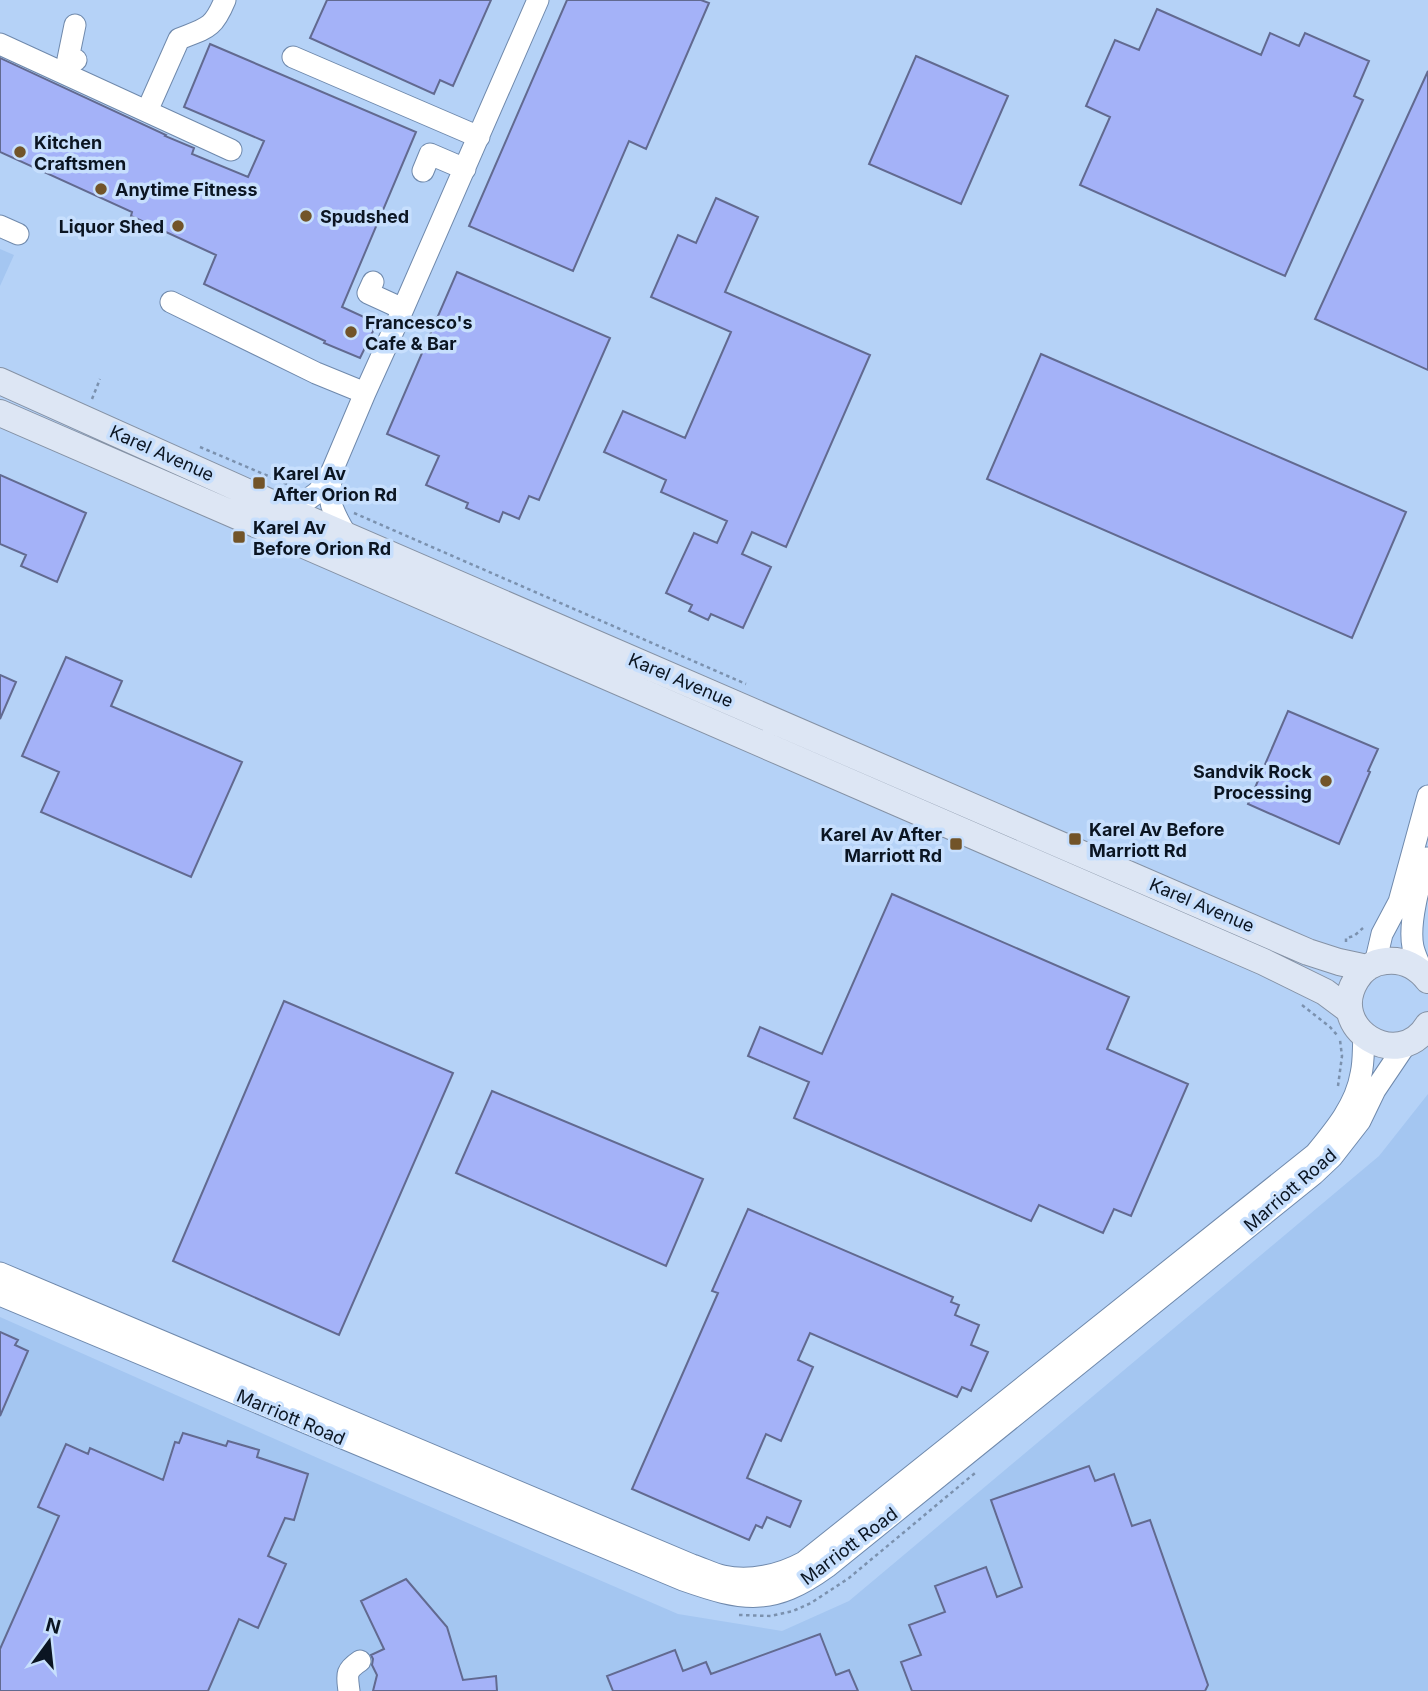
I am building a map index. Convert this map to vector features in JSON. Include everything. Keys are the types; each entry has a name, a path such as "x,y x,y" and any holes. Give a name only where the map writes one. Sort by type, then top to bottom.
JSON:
{"main road":[{"name":"Karel Avenue","path":"0,381 278,506 1308,952 1339,962 1371,966 1388,960 1401,961 1413,966 1426,977"},
{"path":"42,400 118,452 125,458 128,469"},
{"name":"Karel Avenue","path":"0,414 1264,962 1325,992 1349,1010 1352,1020 1364,1036"},
{"path":"1349,1010 1352,986 1358,976 1371,966"},
{"path":"1364,1036 1373,1042 1395,1046 1419,1036"}],"street":[{"path":"147,111 174,37 213,24 225,0"},
{"path":"278,506 322,500 329,495 332,471 538,0"},
{"path":"75,25 68,59 76,60"},
{"path":"0,44 231,150"},
{"path":"293,57 479,137"},
{"path":"423,172 430,154 465,169"},
{"path":"373,282 368,293 403,309"},
{"path":"174,310 211,331 314,380 365,393"},
{"path":"322,500 346,535"},
{"path":"1371,966 1382,934 1399,902 1428,796"},
{"path":"1426,977 1413,949 1412,935 1428,852"},
{"name":"Marriott Road","path":"0,1273 721,1576 748,1579 792,1569 804,1562 1315,1154 1346,1113 1357,1087 1361,1075 1364,1036"},
{"name":"Marriott Road","path":"0,1295 683,1580 718,1592 757,1597 779,1593 800,1585 827,1567 1314,1174 1332,1157 1360,1121 1375,1090 1419,1036"},
{"path":"349,1691 347,1675 350,1668 360,1661"}],"path":[{"path":"92,400 100,379"},
{"path":"190,442 746,684"},
{"path":"1346,944 1346,938 1354,936 1368,924"},
{"path":"1298,1002 1330,1027 1339,1038 1342,1056"},
{"path":"735,1614 771,1616 793,1611 811,1602 849,1578 977,1471"}],"shaded area":[{"path":"0,249 14,255 0,286"},
{"path":"1428,1094 1428,1691 0,1691 0,1317 678,1614 782,1631 849,1601 1379,1156"}],"building":[{"path":"327,0 491,0 453,86 440,80 434,94 310,38"},
{"path":"567,0 701,0 709,3 646,149 629,141 573,271 469,226"},
{"path":"1157,9 1261,55 1270,33 1299,46 1305,33 1369,61 1354,96 1363,100 1285,276 1080,185 1110,117 1086,106 1115,40 1139,50"},
{"path":"210,44 416,132 342,307 377,323 360,358 204,284 216,255 131,216 132,212 0,152 0,58 194,148 192,154 248,177 264,141 184,107"},
{"path":"916,56 1008,96 961,204 869,164"},
{"path":"1428,71 1428,370 1315,319"},
{"path":"716,198 758,217 725,292 870,355 786,547 752,532 742,554 771,567 743,628 711,614 708,620 689,611 692,605 666,593 694,533 717,543 727,521 661,492 666,480 604,452 623,411 685,438 731,332 651,297 678,235 696,243"},
{"path":"457,272 610,338 539,500 529,496 519,519 503,512 499,522 466,508 468,503 426,485 439,456 387,434"},
{"path":"1041,354 1406,512 1352,638 987,479"},
{"path":"0,475 86,513 57,582 21,566 26,555 0,544"},
{"path":"66,657 122,681 111,706 242,762 191,877 41,812 59,772 22,756"},
{"path":"0,675 16,682 0,719"},
{"path":"1288,711 1378,749 1339,844 1248,804"},
{"path":"892,894 1129,997 1107,1049 1188,1084 1131,1216 1114,1209 1103,1233 1039,1205 1031,1221 794,1118 809,1082 748,1056 760,1027 822,1054"},
{"path":"284,1001 453,1073 339,1335 173,1261"},
{"path":"492,1091 703,1179 666,1266 456,1173"},
{"path":"748,1209 953,1297 951,1302 959,1305 955,1315 979,1325 971,1345 988,1352 971,1391 962,1387 957,1397 810,1333 798,1360 813,1367 781,1441 766,1434 747,1478 801,1501 790,1527 767,1517 762,1528 756,1525 749,1540 632,1489 718,1293 712,1291"},
{"path":"0,1332 18,1340 15,1345 28,1351 0,1416"},
{"path":"183,1433 226,1446 228,1441 259,1450 257,1457 308,1474 294,1520 285,1518 268,1556 286,1564 258,1628 239,1619 208,1691 0,1691 0,1649 59,1516 38,1507 66,1444 88,1454 90,1448 163,1480 175,1442 179,1443"},
{"path":"1089,1466 1095,1481 1114,1474 1132,1526 1150,1520 1208,1685 1205,1691 912,1691 901,1662 921,1655 909,1625 945,1612 935,1586 986,1567 997,1597 1022,1587 991,1500"},
{"path":"406,1579 447,1627 463,1680 496,1676 497,1691 373,1691 377,1675 371,1655 384,1649 361,1601"},
{"path":"820,1634 836,1675 849,1670 858,1691 613,1691 607,1676 675,1650 683,1671 706,1662 711,1674"}],"place":[{"name":"Kitchen Craftsmen","path":"20,152"},
{"name":"Anytime Fitness","path":"101,189"},
{"name":"Spudshed","path":"306,216"},
{"name":"Liquor Shed","path":"178,226"},
{"name":"Francesco's Cafe & Bar","path":"351,332"},
{"name":"Karel Av After Orion Rd","path":"259,483"},
{"name":"Karel Av Before Orion Rd","path":"239,537"},
{"name":"Sandvik Rock Processing","path":"1326,781"},
{"name":"Karel Av Before Marriott Rd","path":"1075,839"},
{"name":"Karel Av After Marriott Rd","path":"956,844"}]}
